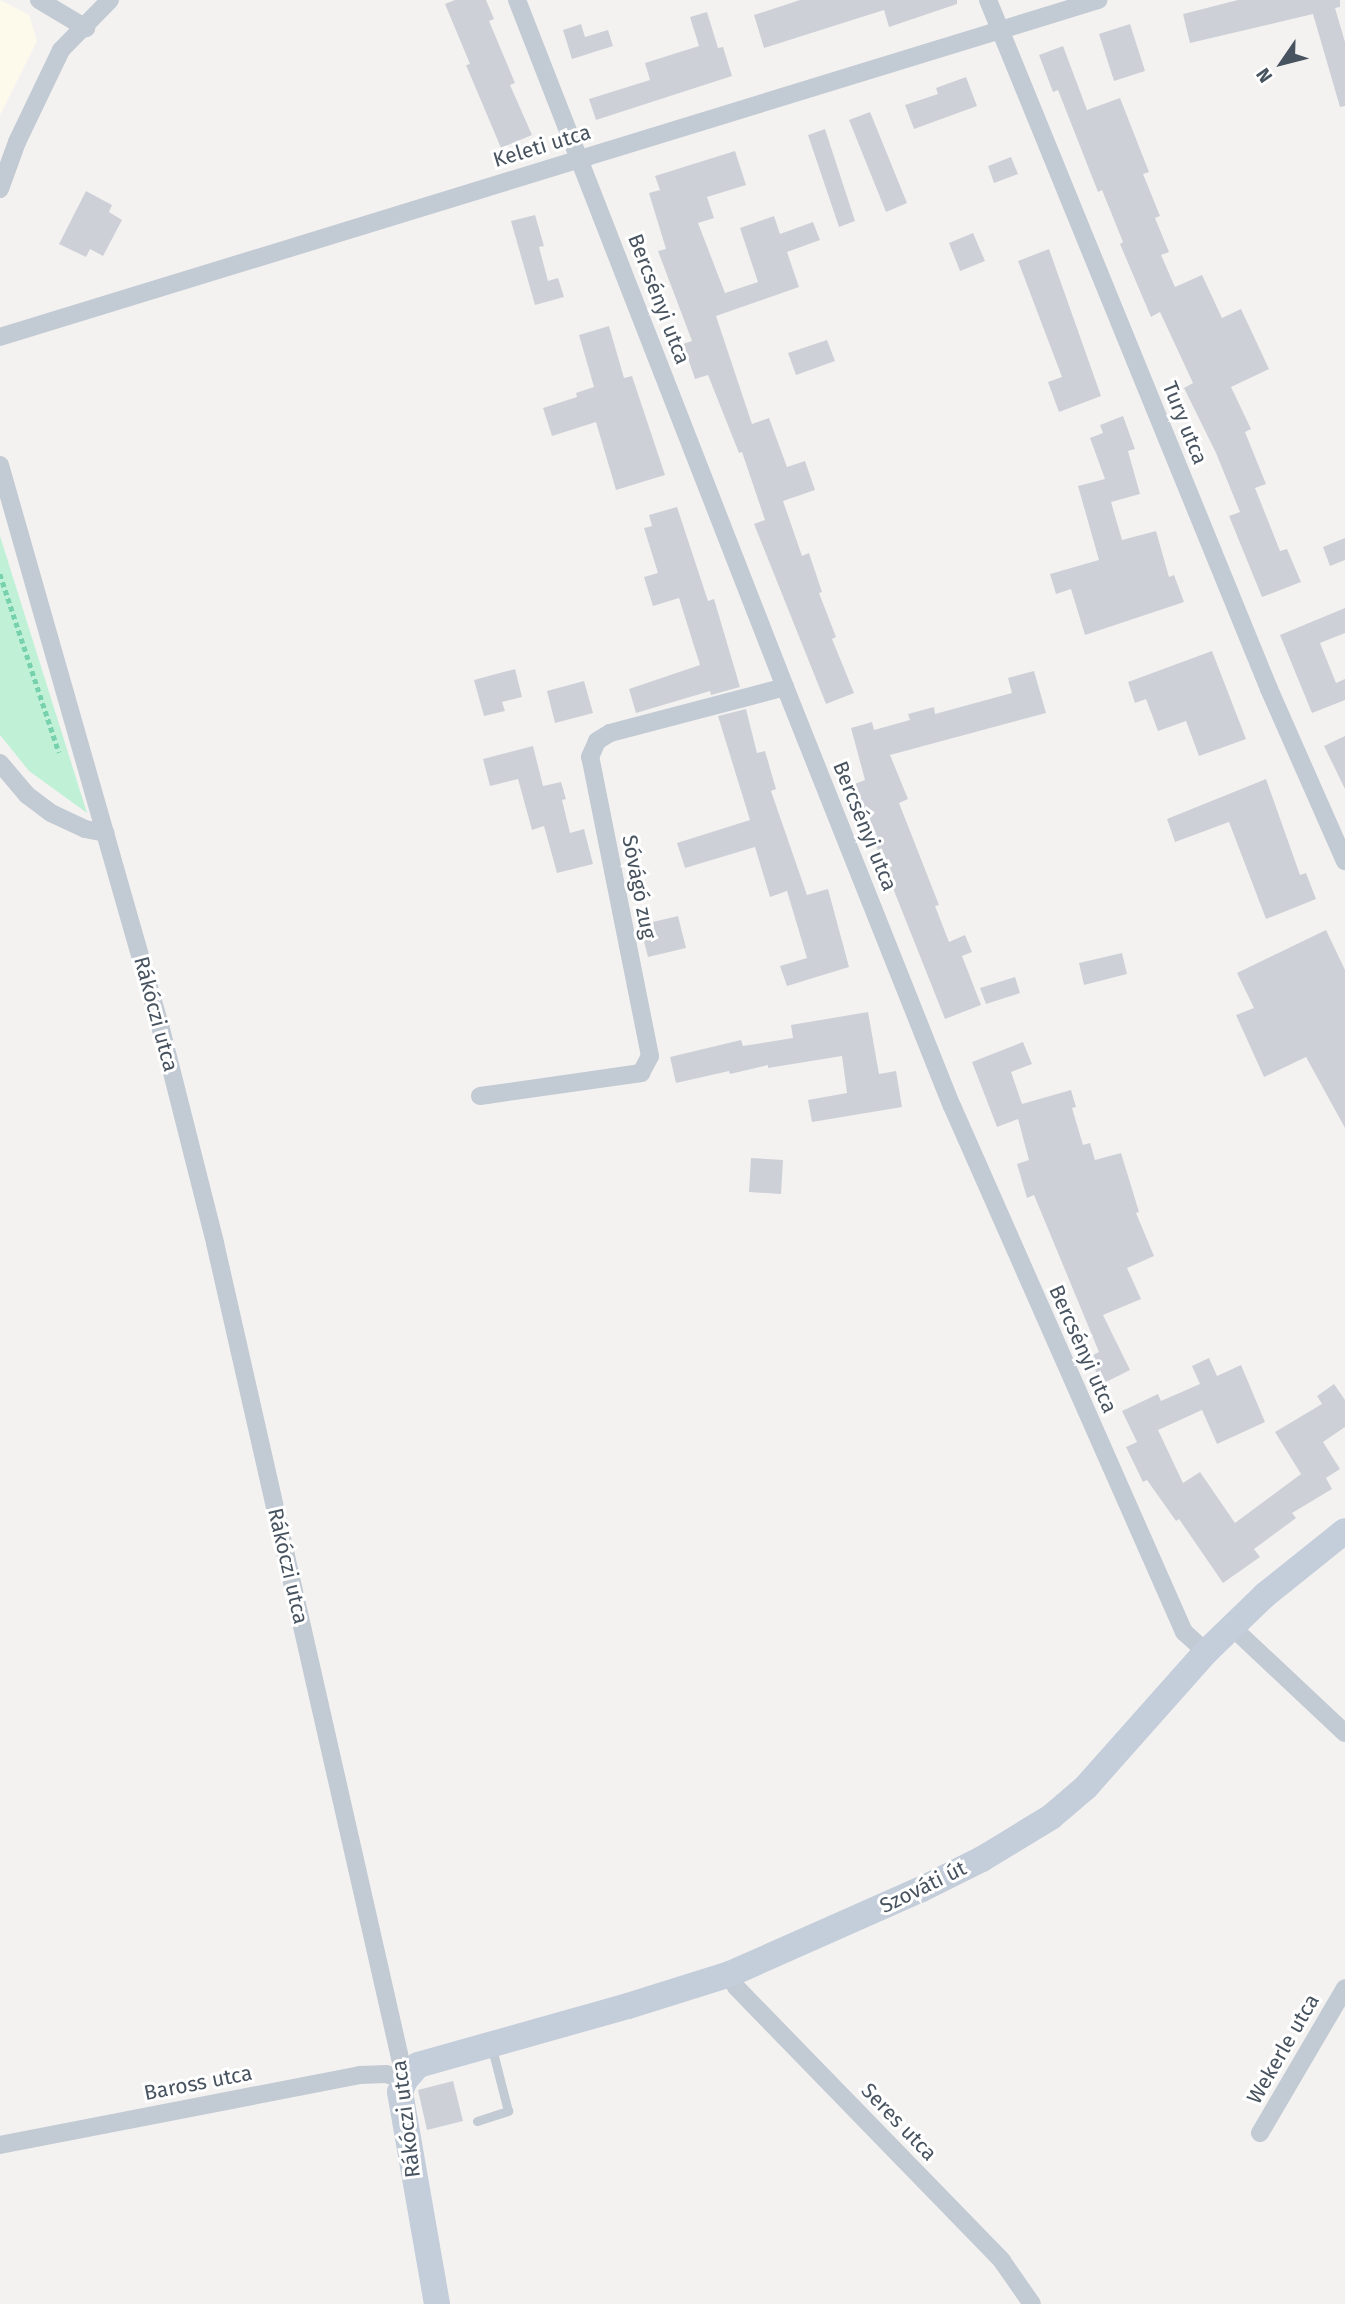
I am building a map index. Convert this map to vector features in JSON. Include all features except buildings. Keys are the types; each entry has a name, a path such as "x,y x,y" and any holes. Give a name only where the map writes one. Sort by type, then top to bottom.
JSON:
{"main road":[{"name":"Szováti út","path":"405,2080 418,2065 491,2046 730,1974 920,1890 982,1859 1051,1817 1125,1746 1206,1652 1265,1595 1345,1531"},
{"name":"Rákóczi utca","path":"405,2080 400,2092 401,2107 437,2304"}],"street":[{"path":"39,0 86,28"},
{"path":"0,189 17,142 61,50 86,28 110,0"},
{"name":"Bercsényi utca","path":"517,0 785,687 953,1106 1184,1632 1206,1652"},
{"name":"Tury utca","path":"988,0 1264,676 1345,861"},
{"name":"Keleti utca","path":"0,337 580,158 1001,32 1098,0"},
{"name":"Rákóczi utca","path":"1,475 161,1029 215,1243 405,2080"},
{"name":"Sóvágó zug","path":"480,1096 641,1073 650,1056 590,757 597,741 610,733 785,687"},
{"path":"0,763 27,795 51,813 85,829 106,833"},
{"path":"1232,1627 1345,1733"},
{"name":"Seres utca","path":"730,1974 736,1987 1002,2261 1032,2304"},
{"name":"Wekerle utca","path":"1260,2133 1345,1988"},
{"name":"Baross utca","path":"0,2145 360,2075 386,2074 405,2080"}],"lane":[{"path":"477,2122 508,2112 491,2046"}],"path":[{"path":"0,575 64,765"}],"shaded area":[{"path":"0,0 29,15 37,41 0,115"}],"green space":[{"path":"0,536 87,813 29,771 0,735"}]}
